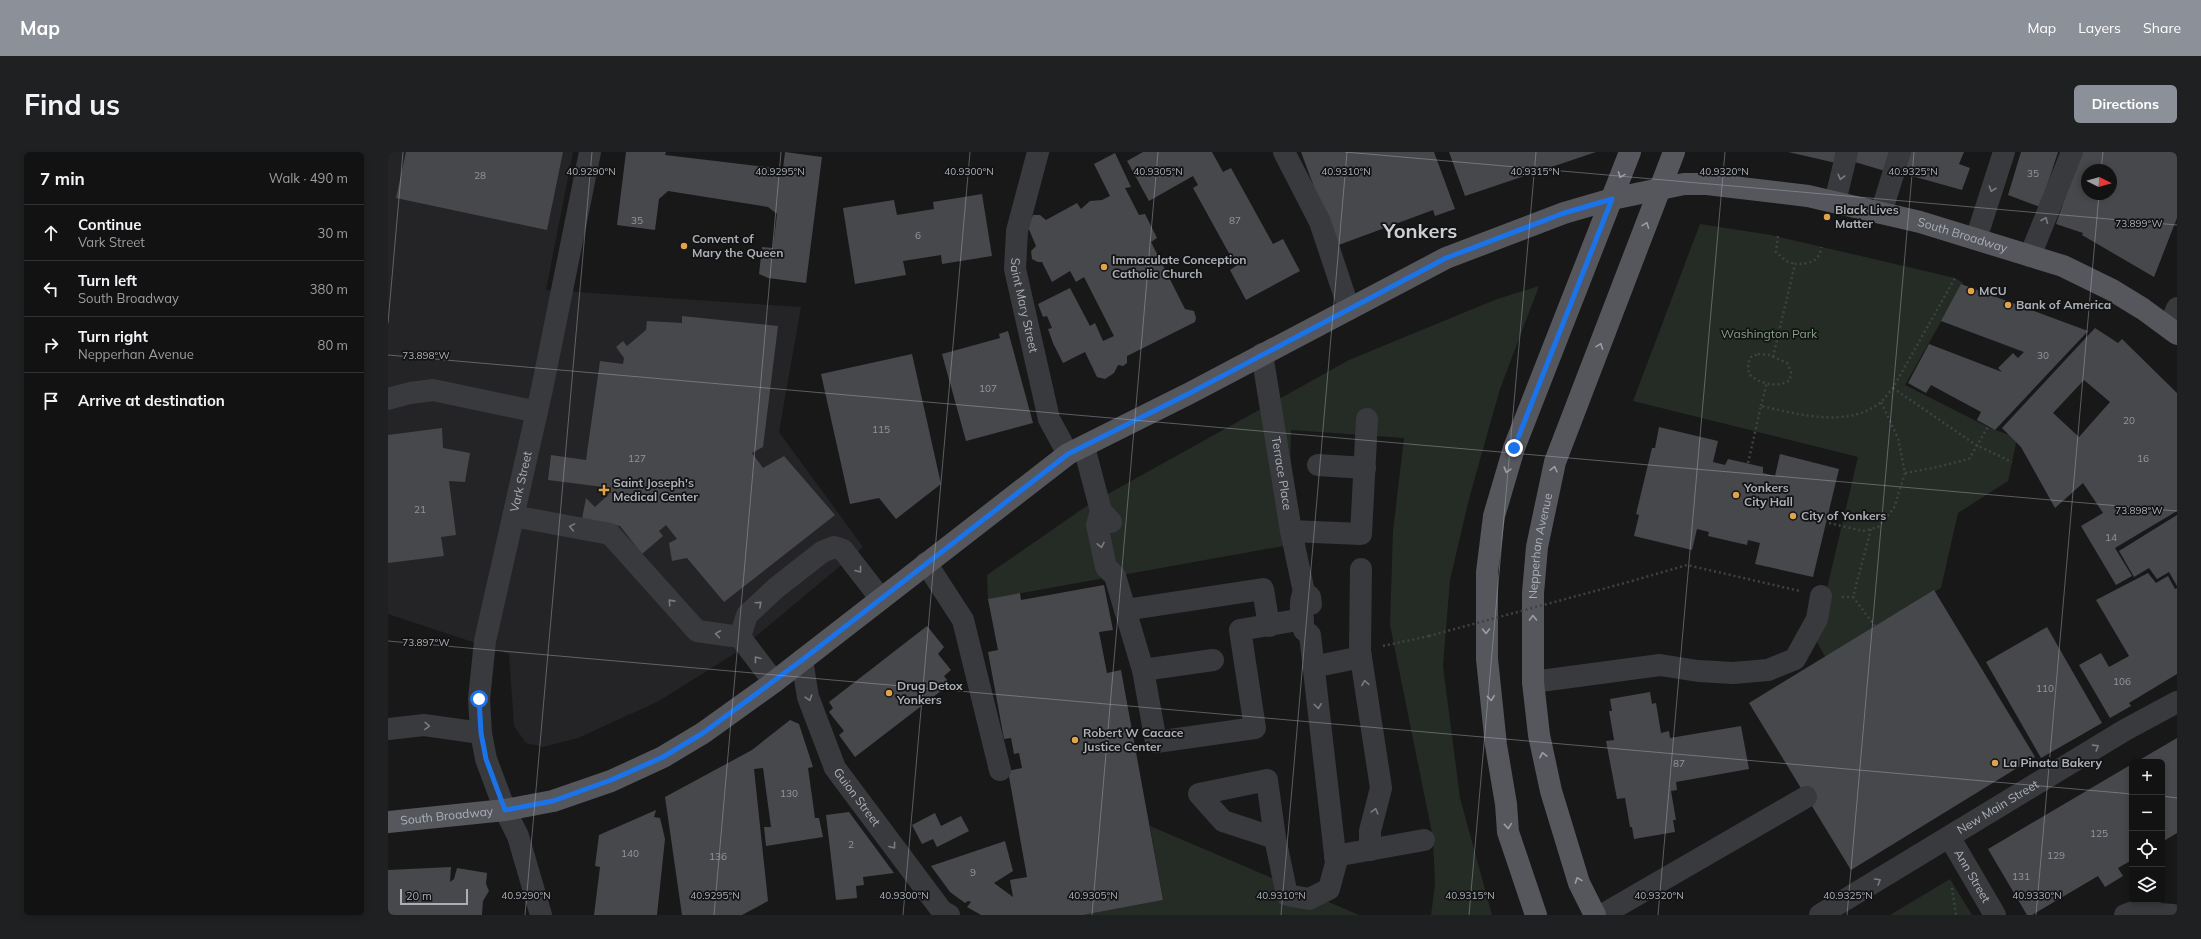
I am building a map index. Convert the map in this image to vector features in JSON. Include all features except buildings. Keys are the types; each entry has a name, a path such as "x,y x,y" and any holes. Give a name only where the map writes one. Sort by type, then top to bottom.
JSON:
{"main road":[{"path":"1536,915 1508,832 1506,804 1496,745 1486,659 1487,572 1494,516 1514,448 1630,152"},
{"name":"Nepperhan Avenue","path":"1595,915 1579,883 1551,790 1539,735 1533,682 1533,593 1537,547 1555,462 1674,152"},
{"name":"South Broadway","path":"388,822 505,810 553,801 611,780 663,757 703,733 774,682 926,564 1076,451 1446,258 1564,213 1612,199 1684,184 1707,184 1808,196 1920,222 2063,266 2174,323"}],"street":[{"name":"Vark Street","path":"541,915 518,836 505,810 486,759 481,733 479,699 485,641 537,412 590,152"},
{"name":"Saint Mary Street","path":"1038,152 1017,231 1015,269 1049,419 1076,451 1101,511 1110,520 1120,563 1115,576 1125,610"},
{"path":"1284,152 1320,222 1349,309"},
{"path":"1835,202 1847,152"},
{"path":"1881,213 1900,152"},
{"path":"1976,239 2004,152"},
{"path":"2030,256 2072,152"},
{"name":"Terrace Place","path":"1262,354 1291,531 1304,592 1310,597 1315,628 1306,627 1313,664 1336,863 1329,889 1309,899 1287,895 1275,838"},
{"path":"388,400 410,392 433,390 537,412"},
{"path":"1367,419 1361,534 1361,657 1381,788 1370,831 1370,850"},
{"path":"1318,465 1365,468"},
{"path":"513,516 610,534 697,631 740,636 774,682"},
{"path":"1291,531 1361,534"},
{"path":"740,636 747,615 776,588 822,552 834,547 843,550 881,599"},
{"path":"926,564 963,620 1000,770"},
{"path":"1269,626 1263,589 1125,610 1143,670 1156,742 1255,728 1240,630 1269,626 1306,627"},
{"path":"1533,682 1660,666 1698,671 1733,673 1768,670 1796,659 1817,619 1822,596"},
{"path":"1313,664 1361,657"},
{"name":"Guion Street","path":"802,660 808,697 835,768 942,911 949,915"},
{"path":"1143,670 1213,660"},
{"name":"New Main Street","path":"1820,915 1950,838 2125,730 2177,702"},
{"path":"388,729 424,725 481,733"},
{"path":"1602,915 1806,797"},
{"name":"Ann Street","path":"1950,838 1995,915"},
{"path":"1335,856 1424,840"},
{"path":"2125,915 2133,912 2173,915"}],"path":[{"path":"1778,236 1776,252 1786,261 1795,264 1807,264 1814,261 1819,256 1821,247"},
{"path":"1773,357 1795,264"},
{"path":"1761,406 1811,416 1836,417 1860,412 1881,402 1892,388 1955,278"},
{"path":"1758,354 1773,357 1787,363 1791,372 1790,380 1784,385 1754,379 1749,374 1748,364 1751,357 1758,354"},
{"path":"1748,463 1767,382"},
{"path":"1892,388 1976,445 2012,462"},
{"path":"1828,524 1863,531 1878,527 1894,508 1905,473 1898,438 1881,402"},
{"path":"1905,473 1969,459 1988,427"},
{"path":"1853,597 1871,529"},
{"path":"1429,636 1687,565 1822,596 1853,597"},
{"path":"1853,597 1875,626"},
{"path":"1952,886 1956,915"}],"shaded area":[{"name":"Saint Joseph's Medical Center","path":"388,152 573,152 546,290 801,307 779,432 863,547 737,652 659,701 578,738 543,747 526,743 514,726 509,654 388,614"}],"green space":[{"name":"Washington Park","path":"1700,224 1771,235 1955,278 1963,283 1905,385 1988,427 2017,438 2008,481 1958,513 1941,588 1875,626 1827,660 1815,639 1858,457 1633,401"},
{"path":"1539,286 1500,389 1469,499 1450,580 1443,666 1460,798 1492,915 1431,915 1435,884 1433,838 1390,625 1393,531 1404,438 1291,430 1289,545 988,599 987,575 1088,505 1349,360 1497,299"},
{"path":"1150,826 1359,915 1083,915 1163,900"},
{"path":"1950,879 1972,915 1890,915"}],"place":[{"name":"Black Lives Matter","path":"1827,217"},
{"name":"Convent of Mary the Queen","path":"684,246"},
{"name":"Immaculate Conception Catholic Church","path":"1104,267"},
{"name":"MCU","path":"1971,291"},
{"name":"Bank of America","path":"2008,305"},
{"name":"Saint Joseph's Medical Center","path":"604,490"},
{"name":"Yonkers City Hall","path":"1736,495"},
{"name":"City of Yonkers","path":"1793,516"},
{"name":"Drug Detox Yonkers","path":"889,693"},
{"name":"Robert W Cacace Justice Center","path":"1075,740"},
{"name":"La Pinata Bakery","path":"1995,763"}],"district":[{"name":"Yonkers","path":"1420,231"}],"route":[{"path":"479,699 481,733 486,759 505,810 553,801 611,780 663,757 703,733 774,682 1068,454 1190,393 1446,258 1564,213 1612,199 1514,448"}]}
